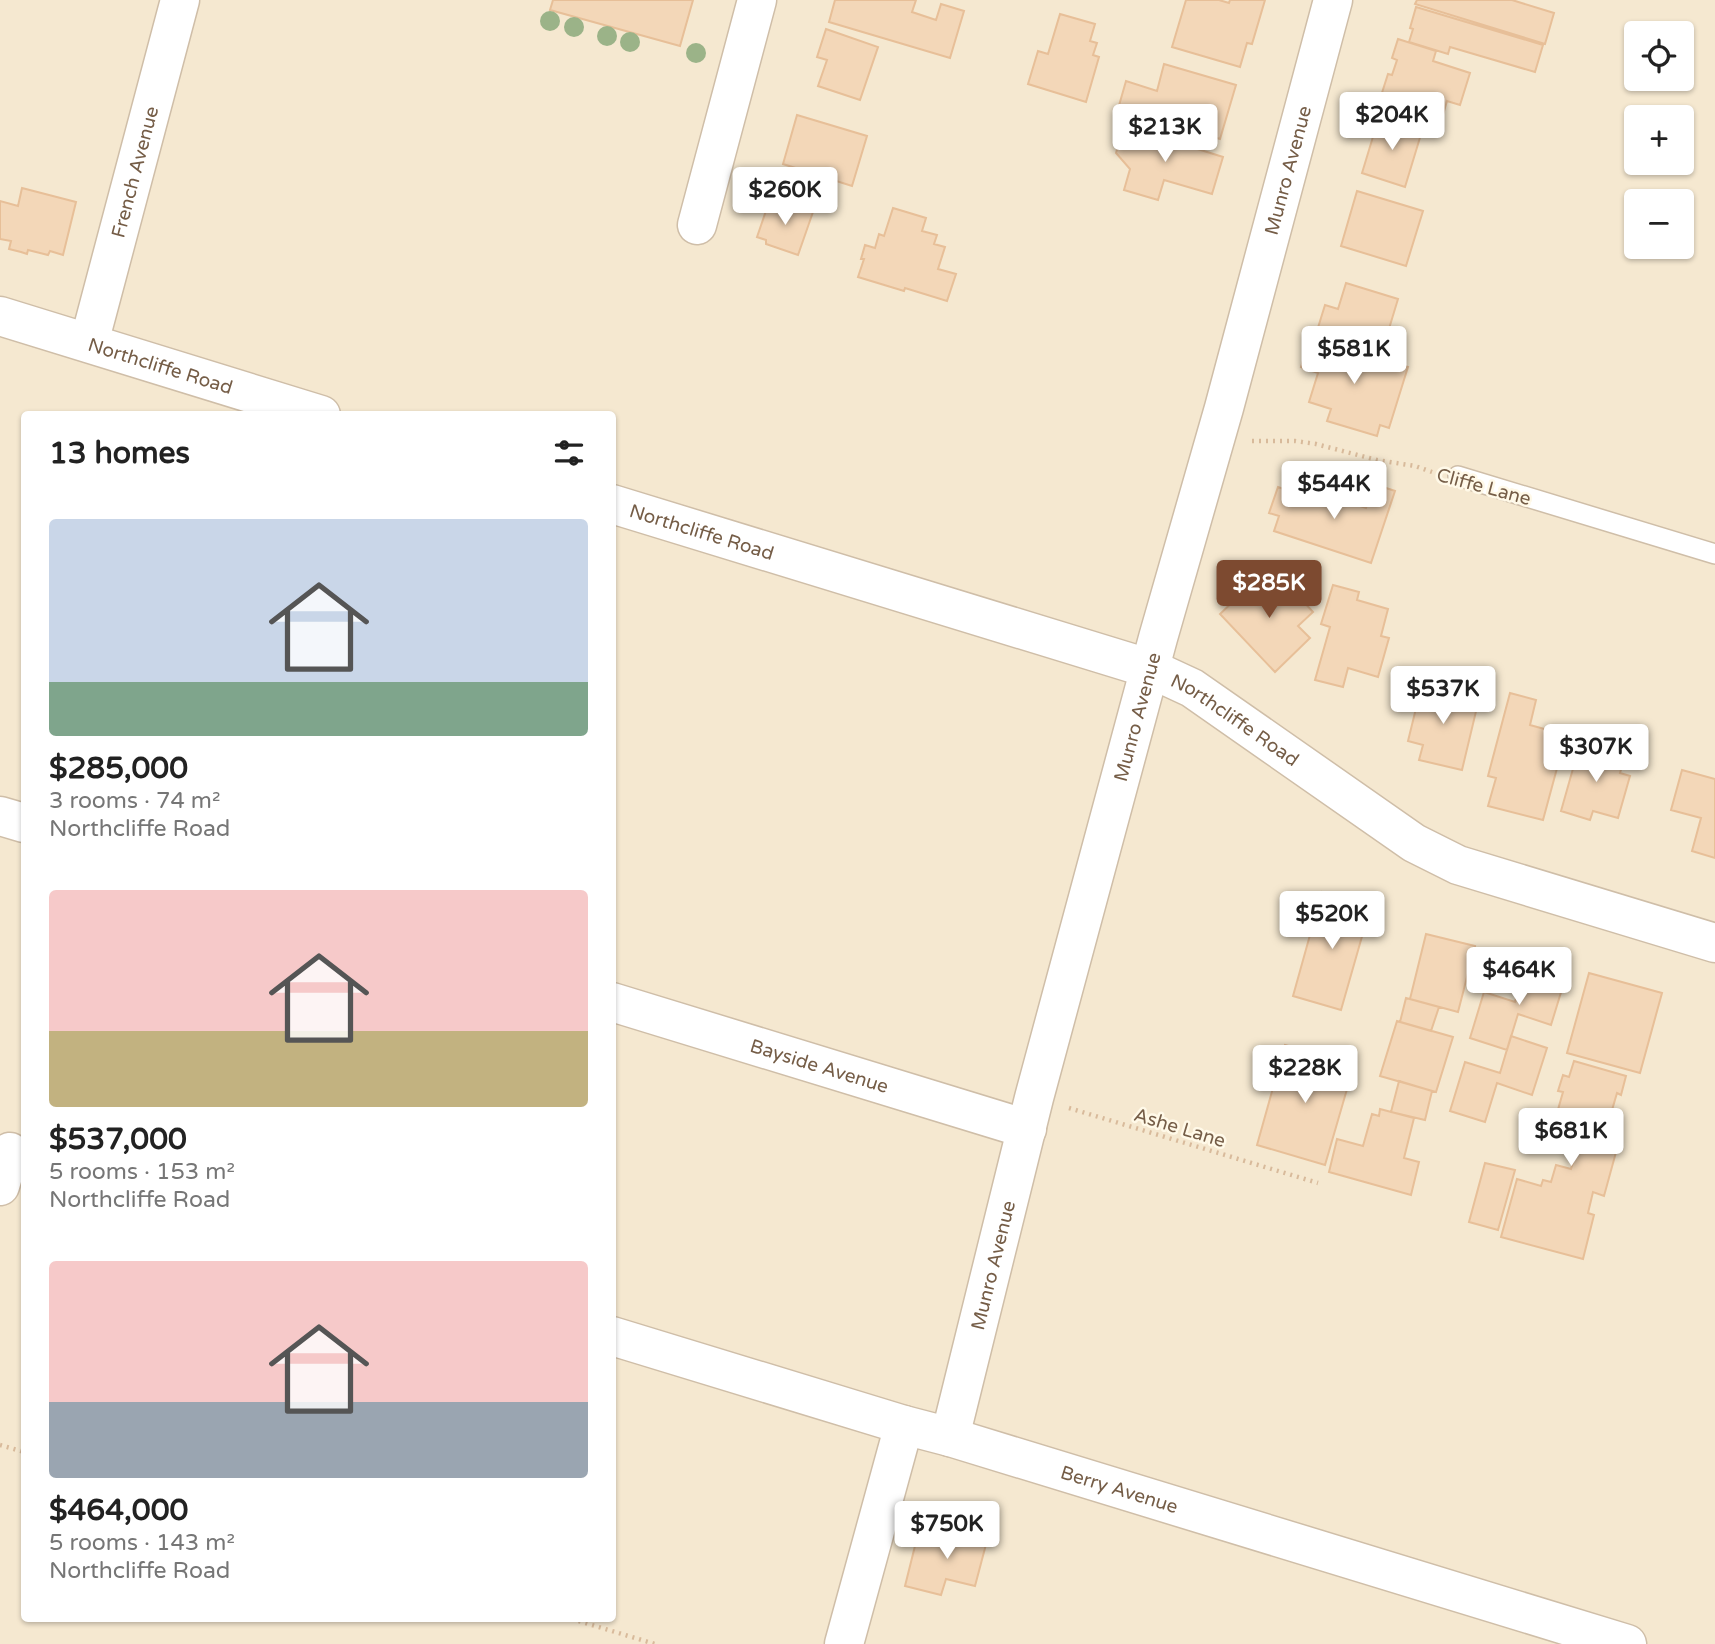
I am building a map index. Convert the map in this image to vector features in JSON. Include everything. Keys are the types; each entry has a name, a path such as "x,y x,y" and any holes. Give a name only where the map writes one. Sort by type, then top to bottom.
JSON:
{"street":[{"name":"French Avenue","path":"89,343 180,0"},
{"path":"697,225 757,0"},
{"name":"Munro Avenue","path":"950,1437 1031,1114 1333,0"},
{"name":"Northcliffe Road","path":"0,316 308,411"},
{"name":"Northcliffe Road","path":"616,505 1151,669 1192,688 1414,843 1458,865 1715,943"},
{"path":"0,816 21,822"},
{"name":"Bayside Avenue","path":"616,1003 1031,1114"},
{"name":"Berry Avenue","path":"616,1337 1627,1644"},
{"path":"844,1644 904,1425"}],"lane":[{"name":"Cliffe Lane","path":"1458,477 1715,554"}],"path":[{"name":"Cliffe Lane","path":"1248,441 1316,444 1377,460 1415,466 1456,482 1458,477"},
{"name":"Ashe Lane","path":"1031,1114 1318,1183"},
{"path":"0,1445 21,1451"},
{"path":"582,1622 655,1644"}],"shaded area":[{"path":"0,0 1715,0 1715,1644 0,1644"}],"building":[{"path":"553,0 693,0 680,46 550,10"},
{"path":"835,0 916,0 912,12 936,20 941,4 964,11 950,58 829,22"},
{"path":"1186,0 1219,0 1229,3 1230,0 1265,0 1252,44 1247,43 1240,67 1172,47"},
{"path":"1417,0 1512,0 1554,13 1545,44 1415,4"},
{"path":"1416,7 1543,45 1535,72 1450,47 1448,54 1409,42"},
{"path":"1060,14 1095,24 1090,41 1097,43 1093,55 1099,57 1086,102 1028,84 1038,51 1048,54"},
{"path":"826,29 878,47 860,100 818,86 827,60 817,57"},
{"path":"1398,39 1436,51 1433,61 1470,73 1460,105 1447,101 1442,118 1380,99 1388,74 1392,75 1397,60 1392,58"},
{"path":"1164,64 1236,85 1220,139 1118,109 1126,81 1157,91"},
{"path":"797,115 867,136 852,186 783,164"},
{"path":"1379,117 1422,131 1405,187 1362,173"},
{"path":"1124,126 1223,157 1212,194 1164,180 1158,200 1124,190 1130,169 1116,153"},
{"path":"22,188 76,202 63,255 50,251 48,255 28,250 27,254 9,249 11,241 0,239 0,201 18,206"},
{"path":"1357,191 1423,211 1406,266 1341,246"},
{"path":"778,201 813,212 798,255 766,244 766,240 757,237 769,202 777,204"},
{"path":"893,208 926,218 922,231 937,235 934,244 945,247 938,269 956,274 947,301 858,277 865,245 875,248 879,234 884,236"},
{"path":"1346,283 1398,299 1388,332 1402,336 1395,358 1316,334 1325,305 1338,309"},
{"path":"1310,337 1408,367 1389,428 1380,425 1377,436 1327,421 1331,409 1309,402 1318,373 1301,367"},
{"path":"1374,484 1395,491 1371,563 1274,531 1279,516 1269,513 1278,487 1308,497 1311,490 1366,508"},
{"path":"1280,576 1313,612 1298,626 1310,638 1275,672 1220,614 1239,596 1235,592 1250,578 1263,592"},
{"path":"1333,585 1359,592 1357,600 1388,609 1381,636 1389,638 1378,677 1348,668 1343,687 1315,680 1330,627 1321,624"},
{"path":"1422,684 1462,693 1463,699 1478,703 1462,770 1419,760 1423,745 1408,741"},
{"path":"1510,693 1536,700 1530,725 1566,735 1543,820 1488,806 1496,778 1488,776"},
{"path":"1580,744 1625,756 1620,773 1630,776 1618,818 1593,811 1590,820 1561,811"},
{"path":"1682,770 1715,779 1715,858 1692,851 1701,818 1671,810"},
{"path":"1322,892 1371,905 1341,1010 1293,996"},
{"path":"1426,934 1475,946 1458,1012 1410,999"},
{"path":"1526,963 1566,976 1551,1025 1518,1014 1507,1050 1470,1038 1484,992 1515,1002"},
{"path":"1589,973 1662,993 1640,1073 1567,1053"},
{"path":"1406,998 1439,1007 1431,1031 1400,1022"},
{"path":"1397,1021 1453,1037 1436,1092 1380,1076"},
{"path":"1511,1036 1547,1048 1532,1095 1497,1083 1485,1122 1450,1111 1465,1062 1500,1073"},
{"path":"1285,1045 1354,1065 1325,1165 1257,1145"},
{"path":"1574,1061 1626,1076 1621,1095 1617,1093 1610,1117 1615,1118 1609,1142 1618,1145 1604,1196 1593,1192 1588,1213 1594,1215 1583,1259 1501,1237 1517,1179 1541,1186 1543,1180 1551,1182 1556,1165 1571,1169 1579,1142 1554,1136 1559,1120 1555,1120 1563,1092 1558,1091 1563,1075 1569,1077"},
{"path":"1399,1081 1432,1091 1425,1120 1391,1112"},
{"path":"1380,1109 1414,1118 1404,1158 1419,1162 1411,1195 1329,1172 1337,1139 1363,1146 1372,1114 1379,1116"},
{"path":"1485,1163 1515,1170 1498,1230 1469,1222"},
{"path":"965,1527 989,1533 975,1586 946,1579 941,1595 905,1586 916,1542 931,1546 935,1530 962,1537"}]}
